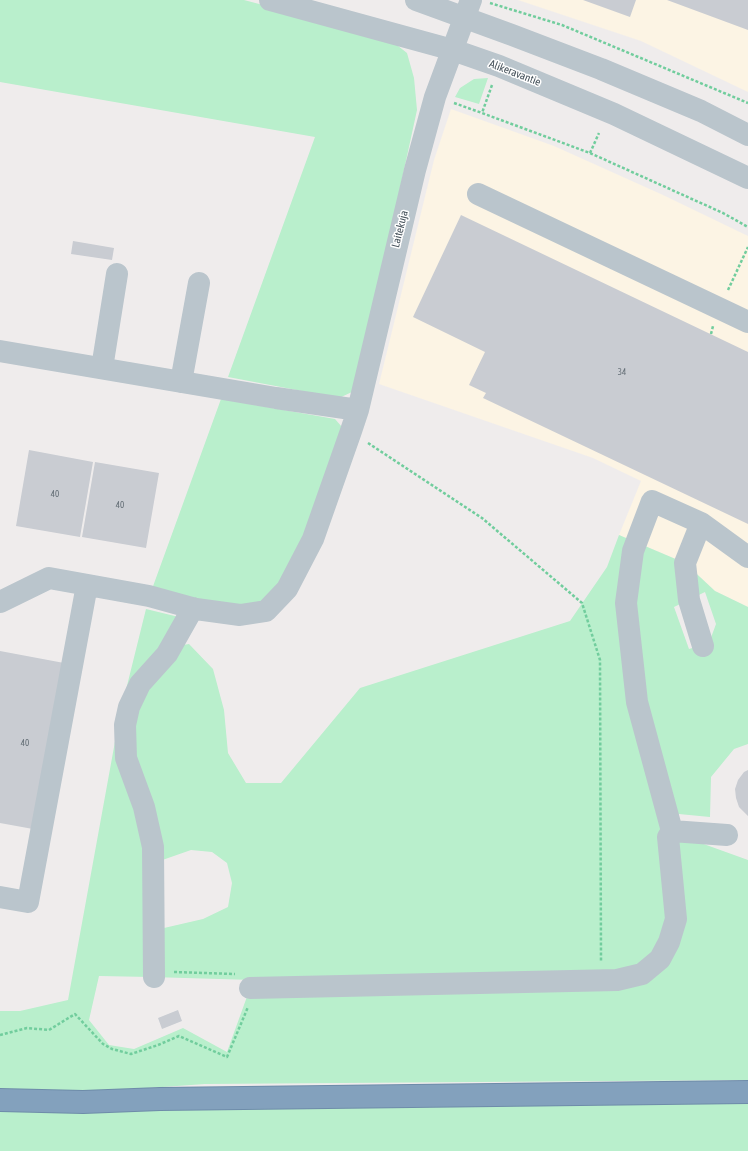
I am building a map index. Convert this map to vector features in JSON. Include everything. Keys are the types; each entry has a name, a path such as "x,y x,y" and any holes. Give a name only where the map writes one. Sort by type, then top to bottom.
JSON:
{"highway":[{"path":"0,1100 83,1102 160,1099 748,1092"}],"street":[{"name":"Alikeravantie","path":"270,0 453,50 499,66 614,114 748,178"},
{"path":"416,0 474,7 512,35 601,69 701,111 748,135"},
{"name":"Laitekuja","path":"0,602 49,578 149,596 193,608 240,615 266,611 287,589 313,538 358,410 415,170 435,97 453,50 474,7"},
{"path":"478,194 720,307 748,322"},
{"path":"102,368 117,274"},
{"path":"181,382 199,283"},
{"path":"0,351 276,398 358,410"},
{"path":"249,984 617,980 642,974 660,959 670,942 676,918 668,837 672,831 637,702 626,603 633,551 652,501 701,523 748,557"},
{"path":"701,523 685,563 689,600 703,646"},
{"path":"0,897 28,902 87,585"},
{"path":"154,974 153,847 144,807 126,758 125,725 129,707 140,684 167,654 193,608"},
{"path":"672,831 727,835"}],"path":[{"path":"474,7 520,12 562,25 748,103"},
{"path":"512,35 520,12"},
{"path":"499,66 482,113 590,153 723,213 748,227"},
{"path":"590,153 599,133"},
{"path":"720,307 748,247"},
{"path":"351,431 482,518 582,603 600,660 601,962 593,963"},
{"path":"0,1034 27,1028 49,1030 75,1014 103,1044 112,1049 131,1054 179,1036 227,1057 249,984 154,974"}],"shaded area":[{"path":"518,0 748,0 748,92 641,41"},
{"path":"451,109 554,146 663,195 748,236 748,607 715,591 685,563 619,535 641,481 593,458 379,384 434,160"}],"green space":[{"path":"0,0 244,0 388,38 407,53 414,78 417,110 359,377 352,392 339,398 228,377 315,137 0,82"},
{"path":"488,78 479,104 455,97 460,88 474,79"},
{"path":"221,399 335,419 342,427 324,484 291,567 261,605 240,608 152,589"},
{"path":"619,535 685,563 715,591 748,607 748,744 734,749 711,777 710,817 658,812 662,829 748,860 748,1080 205,1084 106,1091 0,1093 0,1011 20,1011 68,1000 120,714 146,609 187,619 141,691 177,646 189,644 213,669 224,710 228,753 246,783 281,783 360,688 570,621 607,567","holes":["705,592 716,624 709,643 689,649 674,607","191,850 212,852 227,863 232,883 228,907 203,919 151,931 151,864","99,976 253,980 227,1052 183,1028 134,1049 109,1045 89,1020"]},
{"path":"748,1100 748,1151 0,1151 0,1109"}],"building":[{"path":"583,0 636,0 630,17"},
{"path":"667,0 748,0 748,30"},
{"path":"461,215 748,352 748,524 483,398 486,393 469,385 485,352 413,317"},
{"path":"73,241 114,248 112,260 71,254"},
{"path":"29,450 93,462 80,537 16,526"},
{"path":"95,462 159,473 146,548 82,537"},
{"path":"0,651 64,663 33,829 0,823"},
{"path":"748,770 748,816 739,807 735,789 738,780 744,772"},
{"path":"178,1010 182,1021 162,1029 158,1018"}]}
